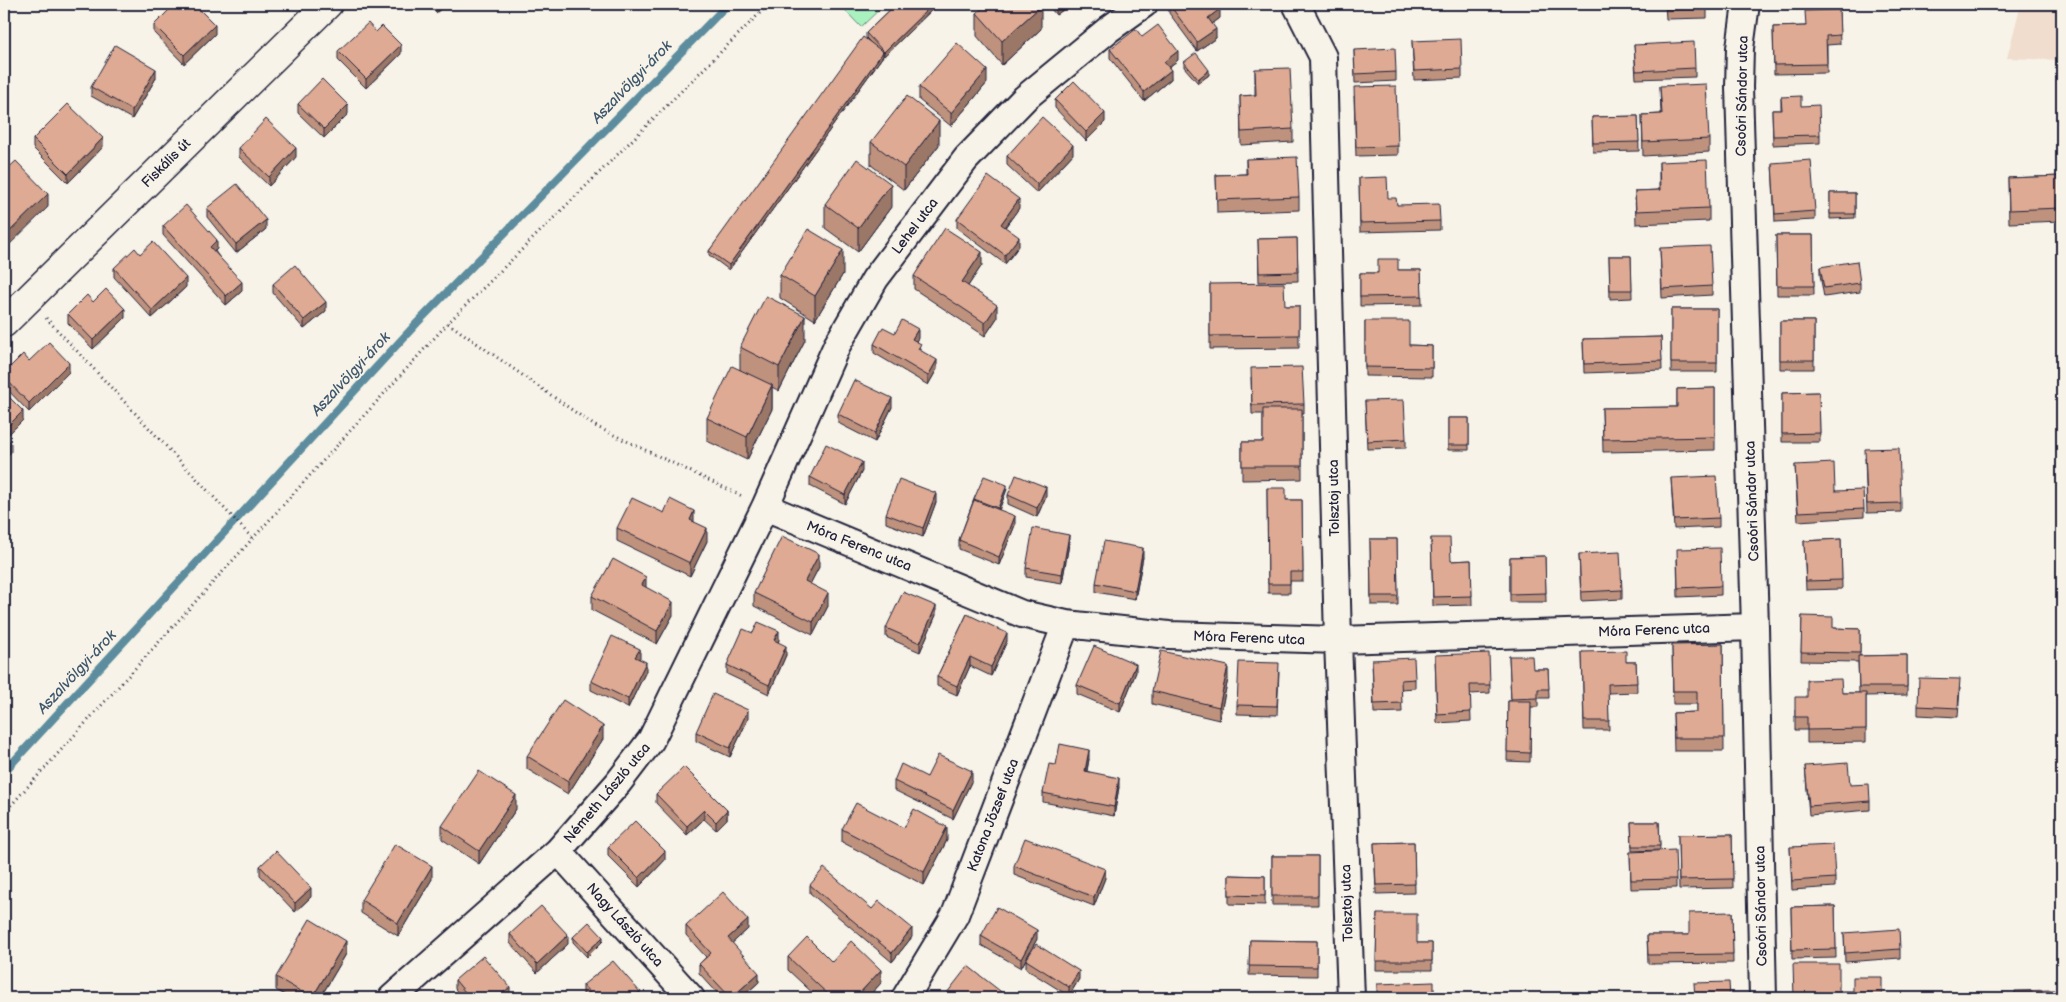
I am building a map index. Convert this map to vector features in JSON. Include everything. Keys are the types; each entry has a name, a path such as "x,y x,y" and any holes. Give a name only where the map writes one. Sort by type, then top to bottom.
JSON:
{"street":[{"name":"Fiskális út","path":"13,308 328,4"},
{"name":"Lehel utca","path":"765,507 838,345 875,279 966,159 1026,98 1109,29 1144,4"},
{"name":"Tolsztoj utca","path":"1296,4 1323,57 1338,640 1351,998"},
{"name":"Csoóri Sándor utca","path":"1746,4 1740,48 1739,87 1755,627 1763,998"},
{"name":"Móra Ferenc utca","path":"765,507 1022,614 1066,624 1169,635 1338,640 1755,627"},
{"name":"Németh László utca","path":"392,998 558,851 618,783 651,740 765,507"},
{"name":"Katona József utca","path":"905,998 955,916 1066,624"},
{"name":"Nagy László utca","path":"558,851 691,998"}],"path":[{"path":"4,813 448,323 768,4"},
{"path":"13,308 227,511 253,539"},
{"path":"448,323 595,426 765,507"}],"shaded area":[{"path":"2021,4 2062,4 2062,60 2007,58"}],"green space":[{"path":"839,4 885,4 861,27"}],"building":[{"path":"175,4 194,4 215,25 184,55 154,25"},
{"path":"896,4 933,4 884,52 866,33"},
{"path":"987,4 1039,4 1041,6 1002,41 977,13"},
{"path":"1169,4 1216,4 1220,9 1208,18 1216,29 1197,42"},
{"path":"1666,4 1707,4 1707,9 1666,10"},
{"path":"1839,10 1840,35 1826,36 1827,64 1774,65 1773,27 1806,26 1805,11"},
{"path":"368,23 376,32 382,26 401,45 366,79 338,51"},
{"path":"1158,25 1178,51 1164,62 1171,70 1144,92 1110,49 1136,29 1142,37"},
{"path":"863,37 883,52 729,265 709,251"},
{"path":"1461,39 1462,69 1414,71 1412,41"},
{"path":"1694,42 1695,68 1636,71 1634,45"},
{"path":"957,43 987,70 951,113 919,87"},
{"path":"115,45 156,69 132,110 91,87"},
{"path":"1395,48 1396,72 1355,74 1354,50"},
{"path":"1196,53 1209,70 1198,79 1184,62"},
{"path":"1290,68 1293,129 1241,132 1240,96 1256,95 1255,69"},
{"path":"322,79 348,105 324,129 298,104"},
{"path":"1074,81 1105,113 1086,132 1055,100"},
{"path":"1706,84 1709,139 1643,142 1642,115 1662,114 1660,86"},
{"path":"1396,86 1398,146 1356,147 1354,87"},
{"path":"907,96 939,121 904,167 871,142"},
{"path":"1801,96 1801,106 1819,105 1820,135 1773,136 1772,110 1782,110 1781,97"},
{"path":"68,104 103,138 68,174 33,139"},
{"path":"1638,116 1639,142 1593,143 1592,117"},
{"path":"1042,117 1073,145 1037,184 1007,156"},
{"path":"266,119 296,148 269,177 239,148"},
{"path":"1297,157 1299,197 1217,200 1216,175 1247,174 1246,159"},
{"path":"857,159 891,184 858,228 825,204"},
{"path":"1707,160 1709,208 1636,211 1635,191 1660,190 1659,162"},
{"path":"1811,160 1815,211 1775,214 1772,163"},
{"path":"16,161 48,194 4,237 4,172"},
{"path":"988,176 1019,199 1001,224 1019,237 1005,255 957,219"},
{"path":"2062,176 2062,208 2009,210 2008,178"},
{"path":"1387,177 1388,198 1396,198 1397,205 1439,204 1440,221 1360,223 1359,178"},
{"path":"237,184 266,220 236,244 207,208"},
{"path":"1830,193 1855,193 1855,214 1830,214"},
{"path":"186,205 217,240 210,247 242,282 226,296 163,226"},
{"path":"945,228 982,252 962,282 997,305 985,323 914,276"},
{"path":"808,229 843,250 815,296 780,275"},
{"path":"1776,235 1813,235 1814,286 1777,286"},
{"path":"1297,238 1298,272 1259,273 1258,239"},
{"path":"153,242 186,278 152,310 114,268 135,248 140,254"},
{"path":"1710,246 1712,286 1662,289 1660,248"},
{"path":"1609,256 1631,256 1632,290 1610,290"},
{"path":"1378,259 1398,259 1398,270 1421,270 1422,296 1360,297 1360,273 1378,273"},
{"path":"1857,261 1860,283 1824,288 1820,267"},
{"path":"295,265 326,302 304,320 273,284"},
{"path":"1284,283 1285,306 1299,306 1299,335 1210,336 1210,284"},
{"path":"106,289 125,309 93,340 68,314 87,295 93,302"},
{"path":"766,296 805,316 779,367 740,347"},
{"path":"1671,309 1717,309 1717,363 1671,363"},
{"path":"902,320 918,329 912,339 921,344 918,349 937,360 928,376 874,344 883,327 895,333"},
{"path":"1365,321 1409,321 1409,345 1432,346 1432,368 1365,367"},
{"path":"1780,321 1814,321 1814,360 1780,360"},
{"path":"1661,337 1662,361 1584,364 1583,339"},
{"path":"49,342 69,363 29,403 4,377 4,373 23,354 29,361"},
{"path":"732,366 772,385 747,437 707,418"},
{"path":"1302,367 1304,404 1252,405 1251,368"},
{"path":"854,380 892,398 875,433 838,414"},
{"path":"1715,388 1715,437 1603,439 1602,408 1677,407 1677,389"},
{"path":"4,392 23,411 4,430"},
{"path":"1819,392 1820,433 1782,434 1782,393"},
{"path":"1404,400 1406,439 1367,441 1365,401"},
{"path":"1263,409 1302,409 1302,466 1242,466 1242,442 1263,442"},
{"path":"1448,418 1469,418 1469,445 1448,445"},
{"path":"4,436 11,443 4,450"},
{"path":"826,444 862,462 845,495 810,477"},
{"path":"1899,448 1901,503 1867,504 1865,449"},
{"path":"1834,463 1835,491 1863,490 1864,509 1798,512 1795,465"},
{"path":"1016,475 1046,487 1037,508 1008,495"},
{"path":"984,476 1007,485 998,508 974,499"},
{"path":"1716,476 1719,518 1674,520 1671,478"},
{"path":"899,479 936,493 923,528 886,514"},
{"path":"1267,488 1286,488 1286,500 1302,500 1303,572 1290,572 1290,584 1268,584"},
{"path":"632,498 664,513 670,499 694,511 690,520 707,528 690,563 617,528"},
{"path":"974,500 1015,516 999,557 959,540"},
{"path":"1033,528 1069,535 1062,574 1026,568"},
{"path":"782,536 819,554 805,581 828,593 813,622 754,593"},
{"path":"1431,538 1450,538 1451,561 1471,560 1472,596 1433,597"},
{"path":"1370,539 1397,539 1398,596 1371,596"},
{"path":"1841,539 1842,580 1806,581 1804,541"},
{"path":"1104,541 1143,548 1135,591 1096,583"},
{"path":"1720,548 1721,586 1678,588 1677,549"},
{"path":"1620,552 1622,590 1581,592 1579,554"},
{"path":"1545,556 1546,593 1510,594 1510,557"},
{"path":"613,559 646,577 642,585 673,602 657,631 592,596"},
{"path":"903,592 936,606 920,643 886,628"},
{"path":"967,614 1007,633 991,667 970,657 957,686 937,677"},
{"path":"1802,616 1833,617 1833,628 1860,629 1860,653 1801,652"},
{"path":"758,622 779,631 774,640 786,646 769,685 727,665 743,629 753,633"},
{"path":"612,636 640,649 635,657 646,662 628,699 591,681"},
{"path":"1723,644 1724,738 1674,738 1673,713 1697,712 1697,691 1673,691 1672,645"},
{"path":"1094,646 1136,664 1120,703 1077,685"},
{"path":"1161,651 1228,666 1219,707 1152,691"},
{"path":"1626,651 1626,662 1636,662 1637,683 1608,684 1609,721 1584,721 1582,652"},
{"path":"1489,653 1490,685 1470,685 1471,712 1437,714 1435,655"},
{"path":"1907,655 1907,687 1859,687 1858,656"},
{"path":"1509,656 1532,656 1533,669 1548,669 1549,689 1538,689 1538,698 1511,699"},
{"path":"1414,658 1415,679 1401,680 1402,703 1374,704 1372,660"},
{"path":"1239,662 1279,663 1277,706 1237,705"},
{"path":"1919,678 1960,679 1958,708 1918,706"},
{"path":"1841,679 1842,693 1866,693 1866,729 1807,730 1807,717 1795,717 1795,697 1807,697 1807,680"},
{"path":"713,694 748,710 730,748 696,732"},
{"path":"563,700 603,726 568,781 527,756"},
{"path":"1508,701 1531,701 1530,753 1507,752"},
{"path":"1060,744 1089,750 1085,771 1119,778 1114,807 1043,793 1049,764 1056,765"},
{"path":"938,755 972,771 953,810 894,781 901,764 927,777"},
{"path":"1848,763 1850,785 1869,784 1870,801 1809,806 1805,766"},
{"path":"684,767 727,810 716,822 704,810 687,826 656,794"},
{"path":"479,771 516,795 479,851 442,826"},
{"path":"856,803 904,828 914,809 947,827 924,872 842,829"},
{"path":"635,821 665,851 639,878 608,847"},
{"path":"1631,822 1659,822 1660,846 1632,846"},
{"path":"1732,834 1733,879 1679,880 1678,835"},
{"path":"1025,838 1105,869 1094,897 1014,866"},
{"path":"1414,842 1415,884 1376,885 1374,843"},
{"path":"395,844 432,866 398,923 361,900"},
{"path":"1833,845 1835,878 1792,881 1790,847"},
{"path":"1675,850 1676,879 1631,880 1630,852"},
{"path":"276,851 311,888 295,903 260,866"},
{"path":"1272,856 1318,856 1318,896 1272,896"},
{"path":"824,868 872,909 879,901 912,928 892,953 810,885"},
{"path":"1229,875 1265,876 1265,896 1229,895"},
{"path":"723,892 748,920 728,938 759,973 731,998 699,964 711,953 686,926"},
{"path":"541,906 568,935 537,964 510,934"},
{"path":"1835,906 1836,949 1792,950 1791,907"},
{"path":"997,907 1037,930 1021,959 981,936"},
{"path":"1732,912 1733,954 1648,955 1647,935 1689,935 1689,913"},
{"path":"1377,914 1417,914 1417,943 1432,943 1432,961 1376,961"},
{"path":"310,919 346,941 312,998 276,977"},
{"path":"589,922 603,937 587,952 573,937"},
{"path":"1899,929 1900,949 1845,953 1844,933"},
{"path":"807,937 832,962 851,941 881,970 855,998 832,998 788,957"},
{"path":"1250,940 1317,941 1317,967 1249,966"},
{"path":"1036,944 1079,971 1069,987 1026,960"},
{"path":"483,956 510,987 497,998 470,998 455,980"},
{"path":"613,961 640,992 633,998 594,998 583,985"},
{"path":"1793,964 1839,964 1839,991 1853,991 1853,977 1882,977 1882,998 1794,998"},
{"path":"968,966 1009,998 943,998"},
{"path":"1434,982 1434,998 1377,998 1377,984"},
{"path":"1729,982 1730,998 1695,998 1694,983"},
{"path":"2054,990 2055,998 2015,998 2015,991"},
{"path":"164,993 168,998 157,998"},
{"path":"226,993 234,998 223,998"},
{"path":"444,993 448,998 437,998"}],"waterway":[{"name":"Aszalvölgyi-árok","path":"4,772 417,323 728,4"}]}
